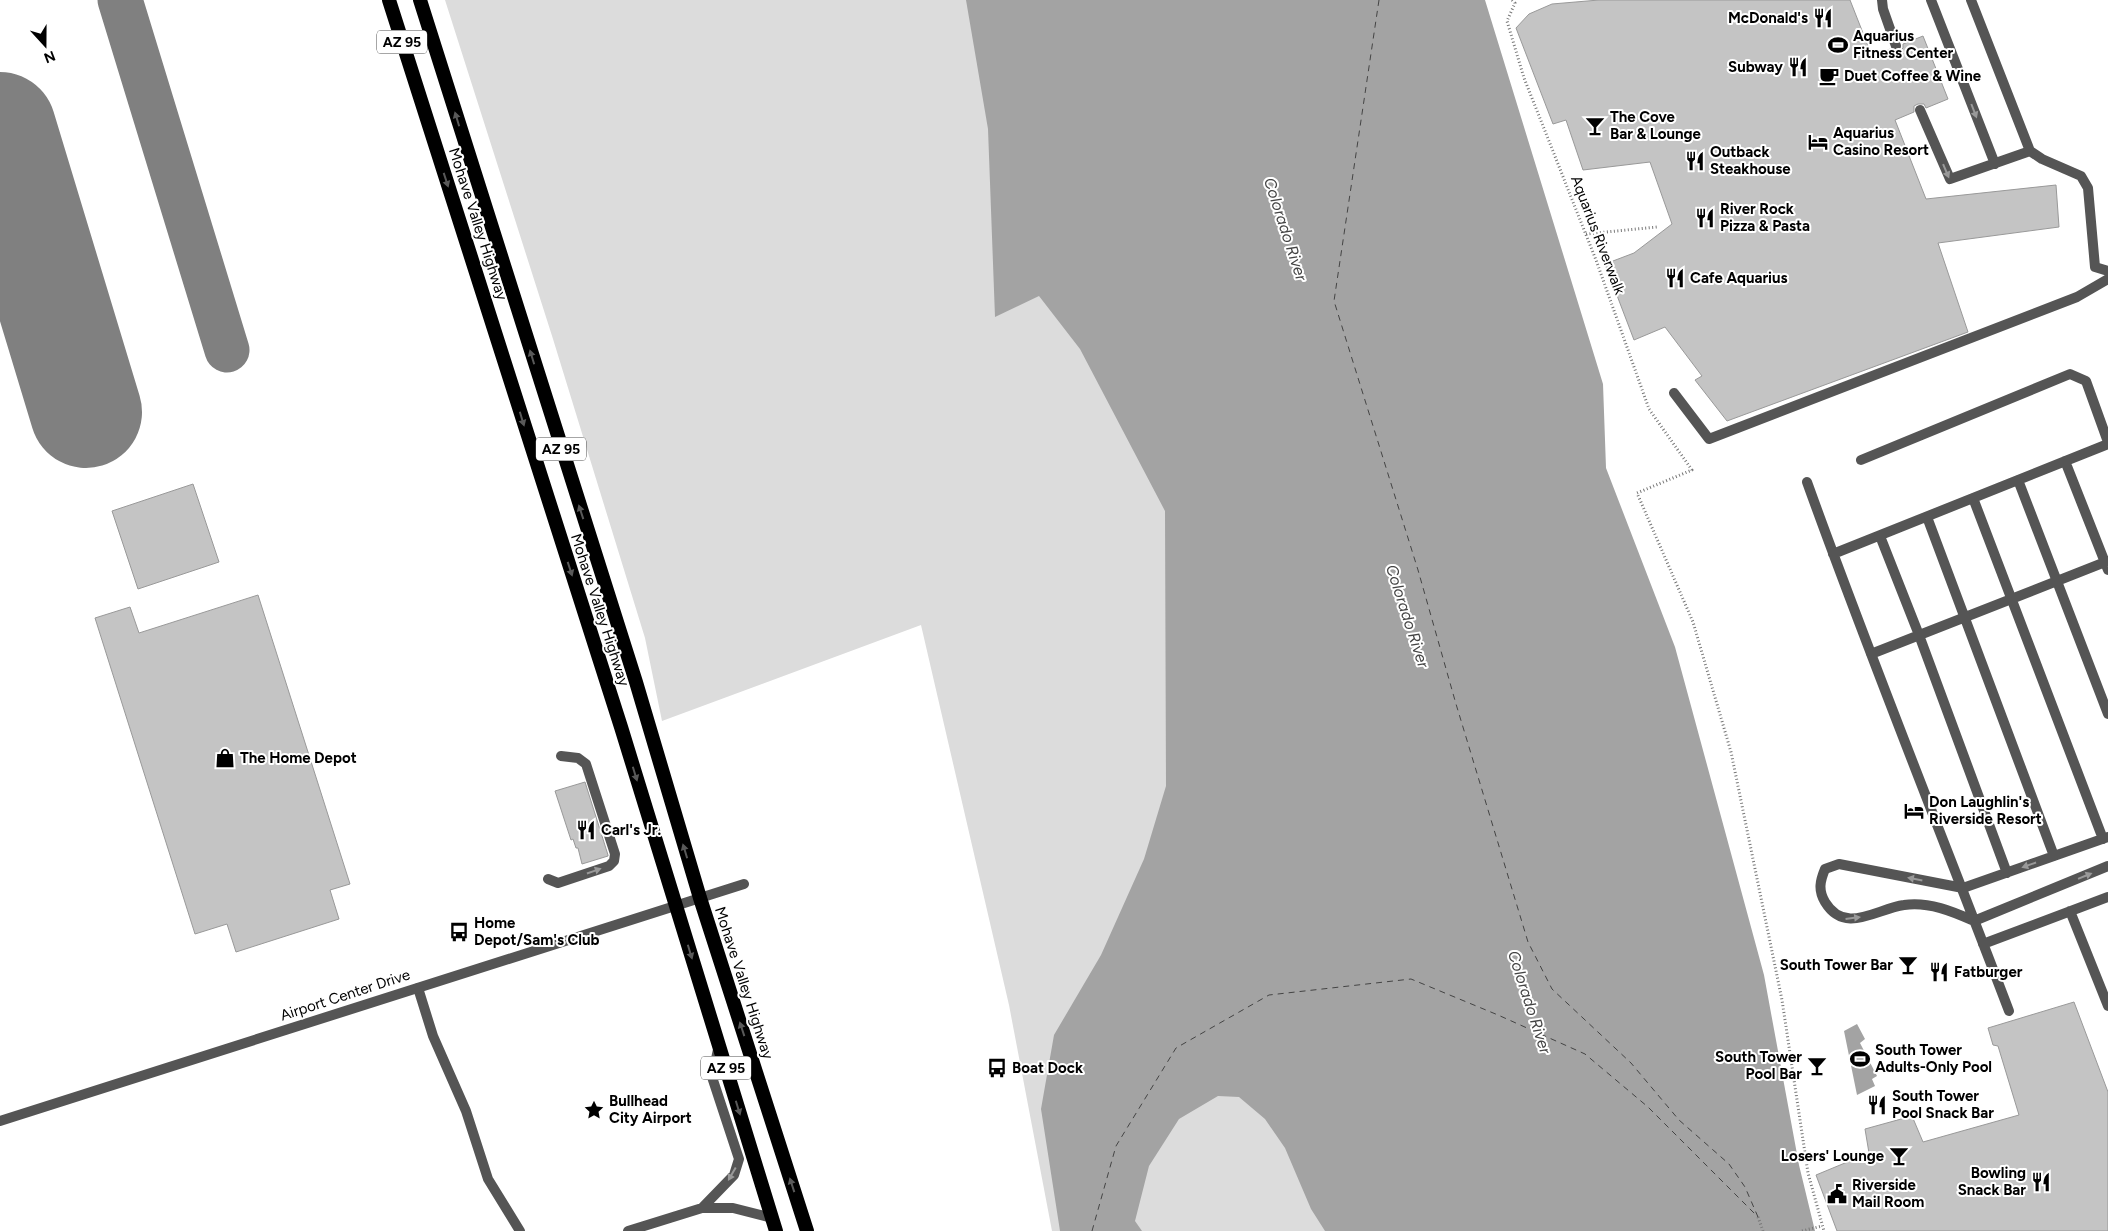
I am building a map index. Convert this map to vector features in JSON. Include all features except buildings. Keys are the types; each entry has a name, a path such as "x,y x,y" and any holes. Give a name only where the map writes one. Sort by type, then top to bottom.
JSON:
{"highway":[{"name":"Mohave Valley Highway","path":"389,0 618,718 774,1224"},
{"name":"Mohave Valley Highway","path":"420,0 636,682 700,898 807,1231"}],"street":[{"path":"1882,0 1883,9 1896,46"},
{"path":"1931,0 1995,164"},
{"path":"1971,0 2030,151 2042,160 2081,176 2088,188 2095,267 2108,271"},
{"path":"1920,110 1950,179 2030,151"},
{"path":"1674,393 1710,439 2077,298 2108,279"},
{"path":"1833,554 2108,443 2086,381 2070,374 1861,460"},
{"path":"1871,654 2057,581 2107,564 2065,461"},
{"path":"2018,480 2057,581 2103,686 2108,714"},
{"path":"1807,482 1871,654 2009,1011"},
{"path":"1973,498 2106,838 1963,888 1839,864 1825,869 1820,883 1823,897 1832,913 1843,919 1869,916 1905,904 1944,908 1974,920 2108,866"},
{"path":"1927,517 2054,856"},
{"path":"1880,536 1919,635 2007,873"},
{"path":"548,879 558,883 609,866 614,861 615,854 586,764 578,758 561,756"},
{"name":"Airport Center Drive","path":"0,1121 744,884"},
{"path":"1983,944 2108,897"},
{"path":"2070,911 2108,1006"},
{"path":"418,988 432,1036 466,1111 488,1179 520,1231"},
{"path":"702,1208 734,1175 739,1159 712,1077 719,1045"},
{"path":"628,1231 702,1208 733,1208 774,1224"}],"path":[{"name":"Aquarius Riverwalk","path":"1512,0 1515,4 1508,21 1524,78 1586,234 1649,409 1692,470 1637,493 1693,622 1731,752 1782,1000 1808,1173 1822,1226"},
{"path":"1586,234 1657,227"},
{"path":"1758,1218 1763,1231"},
{"path":"1802,1231 1822,1226 1824,1231"}],"shaded area":[{"path":"445,0 1034,0 1419,1231 1052,1231 1009,1005 921,625 662,721 645,638 553,339"}],"water":[{"name":"Colorado River","path":"966,0 1485,0 1603,384 1606,468 1675,647 1764,975 1799,1165 1815,1231 1325,1231 1311,1209 1285,1148 1265,1119 1239,1097 1218,1096 1179,1119 1149,1166 1135,1221 1142,1231 1060,1231 1041,1109 1054,1035 1101,955 1144,859 1166,786 1165,511 1080,349 1039,296 995,317 988,129"},
{"name":"South Tower Adults-Only Pool","path":"1857,1024 1865,1039 1860,1043 1877,1076 1872,1079 1875,1086 1857,1095 1844,1031"}],"ferry route":[{"path":"1379,0 1334,301 1418,570 1456,704 1528,942 1552,989 1631,1063 1679,1120 1729,1164 1745,1187 1758,1217"},
{"path":"1092,1231 1116,1146 1176,1048 1269,995 1411,979 1585,1054 1648,1107 1758,1217"}],"taxiway":[{"path":"120,0 227,350"}],"runway":[{"path":"0,128 86,412"}],"place":[{"name":"McDonald's","path":"1823,18"},
{"name":"Aquarius Fitness Center","path":"1838,45"},
{"name":"Subway","path":"1798,67"},
{"name":"Duet Coffee & Wine","path":"1829,76"},
{"name":"The Cove Bar & Lounge","path":"1595,126"},
{"name":"Aquarius Casino Resort","path":"1818,142"},
{"name":"Outback Steakhouse","path":"1695,161"},
{"name":"River Rock Pizza & Pasta","path":"1705,218"},
{"name":"Cafe Aquarius","path":"1675,278"},
{"name":"The Home Depot","path":"225,758"},
{"name":"Don Laughlin's Riverside Resort","path":"1914,811"},
{"name":"Carl's Jr.","path":"586,830"},
{"name":"Home Depot/Sam's Club","path":"459,932"},
{"name":"South Tower Bar","path":"1908,965"},
{"name":"Fatburger","path":"1939,972"},
{"name":"South Tower Adults-Only Pool","path":"1860,1059"},
{"name":"South Tower Pool Bar","path":"1817,1066"},
{"name":"Boat Dock","path":"997,1068"},
{"name":"South Tower Pool Snack Bar","path":"1877,1105"},
{"name":"Bullhead City Airport","path":"594,1110"},
{"name":"Losers' Lounge","path":"1899,1156"},
{"name":"Bowling Snack Bar","path":"2041,1182"},
{"name":"Riverside Mail Room","path":"1837,1194"}]}
